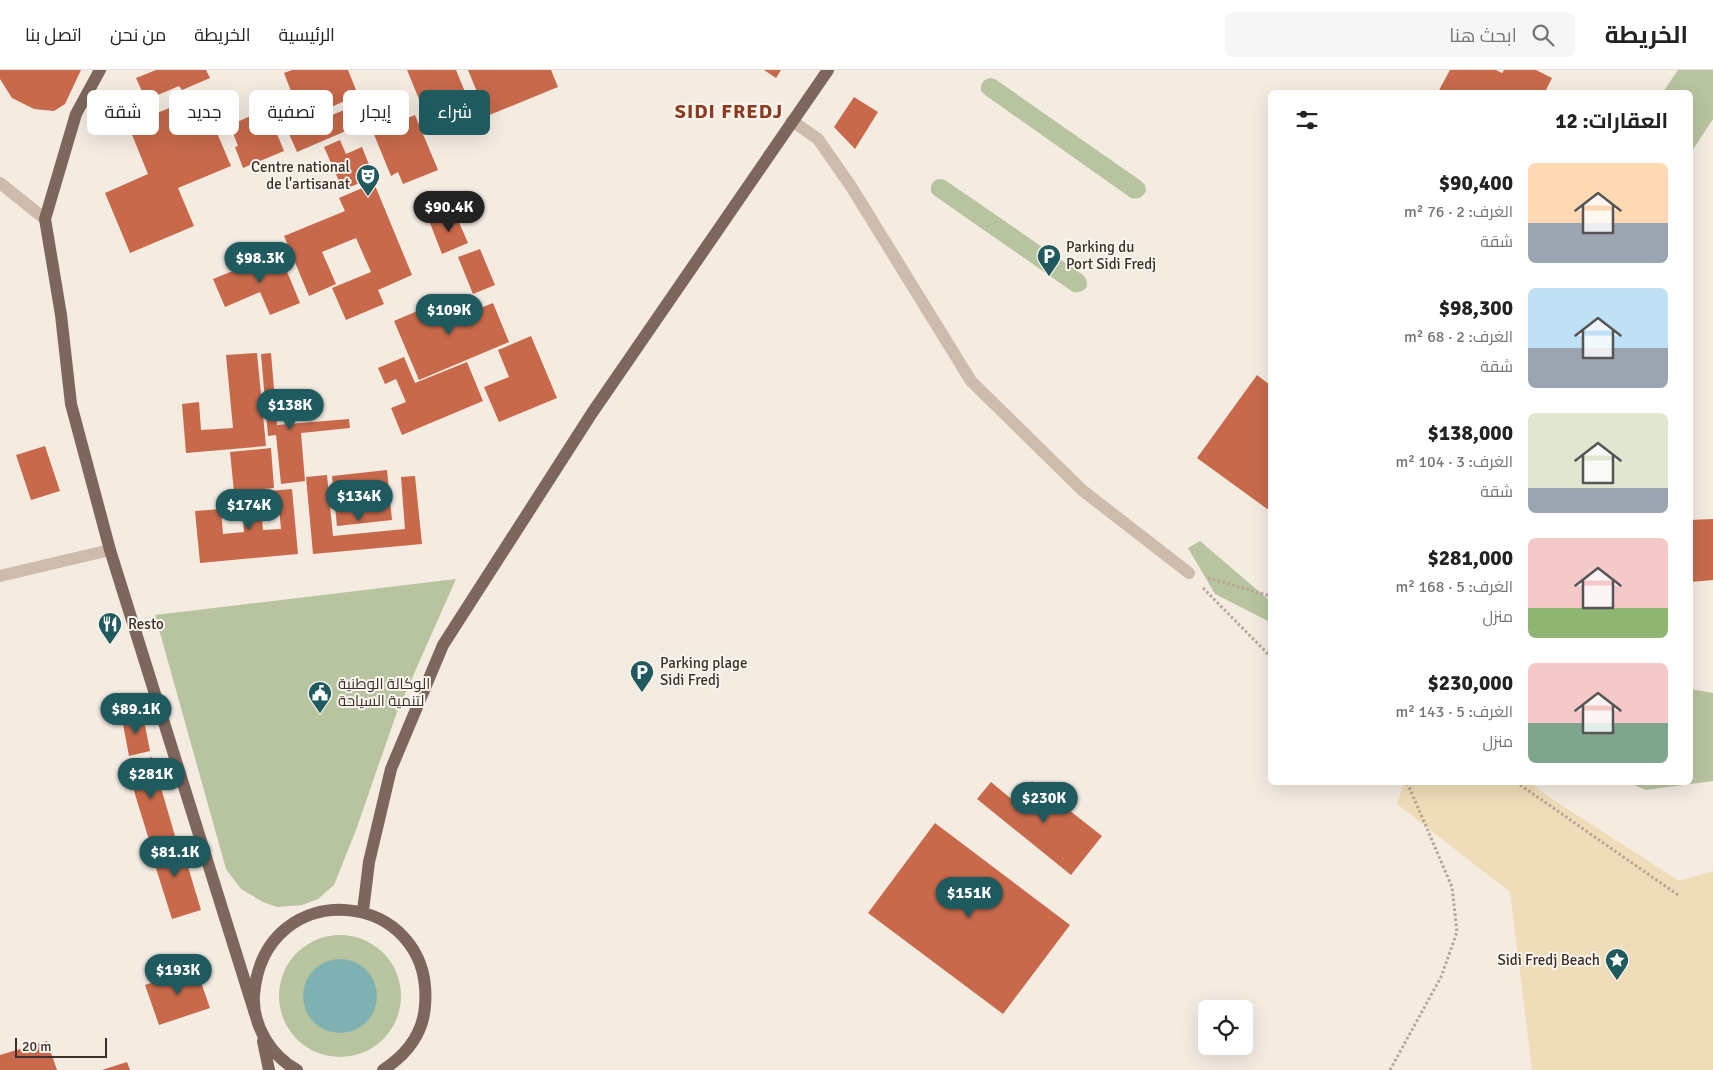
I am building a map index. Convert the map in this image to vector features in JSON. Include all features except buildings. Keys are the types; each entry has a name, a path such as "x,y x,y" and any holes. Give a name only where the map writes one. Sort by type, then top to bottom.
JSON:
{"main road":[{"path":"100,70 76,114 45,219 61,315 71,404 110,550 259,1025 272,1049 288,1066 297,1070"},
{"path":"363,911 369,862 391,769 443,644 592,412 828,70"},
{"path":"269,1070 254,1003 256,975 266,949 285,928 308,914 335,909 363,911 387,922 406,940 420,963 427,988 424,1015 415,1040 398,1060 384,1070"}],"street":[{"path":"792,120 818,139 852,188 971,381 1082,490 1189,573"},
{"path":"0,183 45,219"},
{"path":"0,576 110,550"}],"path":[{"path":"1189,573 1268,595"},
{"path":"1189,573 1268,654"},
{"path":"1390,1070 1441,977 1457,932 1452,888 1409,785"},
{"path":"1520,785 1678,894"}],"green space":[{"path":"1678,70 1713,70 1713,119 1693,149 1693,90 1664,90"},
{"path":"989,78 995,79 1141,181 1145,185 1146,191 1142,197 1131,198 985,95 981,91 982,85"},
{"path":"939,179 945,180 1083,275 1087,282 1086,288 1081,292 1073,292 935,196 931,192 931,186 934,181"},
{"path":"1200,541 1268,599 1268,621 1215,594 1188,548"},
{"path":"456,579 397,712 356,830 334,885 318,899 302,905 277,907 263,902 241,889 226,869 155,615"},
{"path":"1693,690 1713,693 1713,781 1693,784"},
{"path":"1634,785 1683,785 1646,790"},
{"path":"340,935 363,940 383,953 396,973 401,996 396,1019 383,1039 363,1052 340,1057 317,1052 297,1039 284,1019 279,996 284,973 297,953 317,940"}],"sand":[{"name":"Sidi Fredj Beach","path":"1403,785 1534,785 1549,797 1679,881 1713,871 1713,1070 1532,1070 1510,892 1397,804"}],"water":[{"path":"333,959 347,959 361,965 371,975 377,989 377,1003 371,1017 361,1027 347,1033 333,1033 319,1027 309,1017 303,1003 303,989 309,975 319,965"}],"place":[{"name":"Centre national de l'artisanat","path":"368,197"},
{"name":"Parking du Port Sidi Fredj","path":"1049,277"},
{"name":"Resto","path":"110,645"},
{"name":"Parking plage Sidi Fredj","path":"642,693"},
{"name":"الوكالة الوطنية لتنمية السياحة","path":"320,714"},
{"name":"Sidi Fredj Beach","path":"1617,981"}],"district":[{"name":"SIDI FREDJ","path":"729,111"}]}
